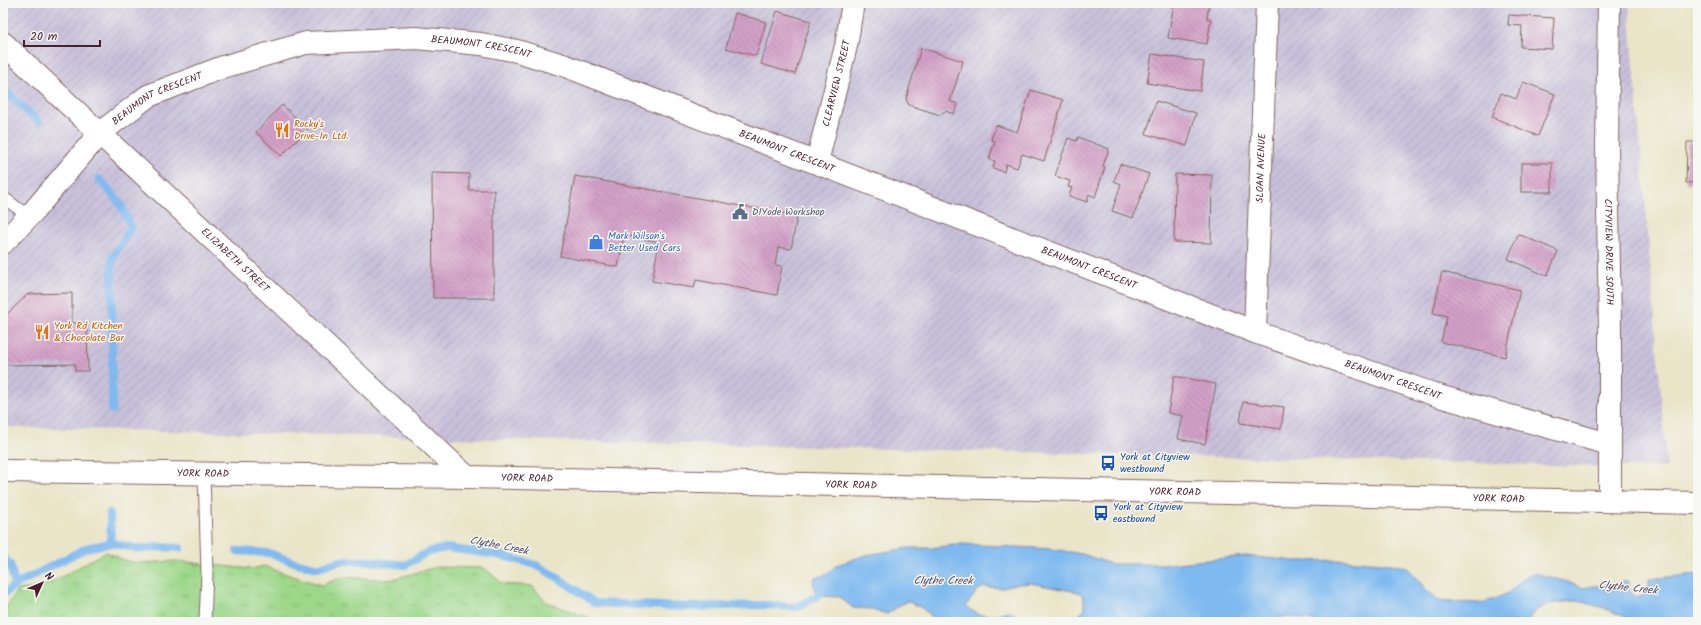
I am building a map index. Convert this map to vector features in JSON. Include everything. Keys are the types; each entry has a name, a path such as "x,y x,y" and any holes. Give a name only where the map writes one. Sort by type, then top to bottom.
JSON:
{"street":[{"name":"CLEARVIEW STREET","path":"817,162 846,46 853,3"},
{"name":"SLOAN AVENUE","path":"1255,332 1267,3"},
{"name":"CITYVIEW DRIVE SOUTH","path":"1609,3 1607,146 1610,332 1610,500"},
{"name":"BEAUMONT CRESCENT","path":"3,243 100,133 148,96 223,67 306,43 416,38 481,44 556,63 817,162 1255,332 1440,396 1610,444"},
{"name":"ELIZABETH STREET","path":"3,43 467,477"},
{"name":"YORK ROAD","path":"3,471 467,477 1698,503"}],"lane":[{"path":"3,196 28,216"},
{"path":"204,473 207,573 206,622"}],"shaded area":[{"path":"3,3 1629,3 1667,468 3,427"}],"green space":[{"path":"107,552 121,559 137,563 177,561 251,569 264,566 322,585 343,577 390,580 436,567 484,568 503,584 532,586 546,602 601,622 3,622 3,613 17,590 37,588 48,584"}],"water":[{"name":"Clythe Creek","path":"961,544 1052,549 1082,554 1111,564 1169,564 1246,556 1295,561 1343,560 1399,565 1409,569 1429,593 1439,601 1449,602 1481,603 1497,598 1508,593 1528,575 1534,573 1568,582 1582,588 1628,581 1630,592 1637,597 1648,592 1649,579 1698,574 1698,622 1637,622 1604,608 1578,601 1554,603 1536,610 1530,617 1529,622 1316,622 1301,618 1287,617 1258,621 1261,622 1076,622 1080,614 1085,609 1083,595 1078,592 1030,583 1010,585 1004,588 984,587 978,590 966,606 976,613 985,615 1007,611 1032,622 936,622 922,608 907,601 887,614 872,609 853,608 839,597 818,596 815,590 815,577 824,576 837,565 866,555 909,548 931,548"}],"building":[{"path":"1174,3 1209,4 1207,19 1211,19 1207,44 1168,38"},
{"path":"777,11 811,21 795,74 761,64"},
{"path":"735,13 766,22 756,56 726,48"},
{"path":"1509,15 1554,18 1552,49 1521,47 1522,26 1508,25"},
{"path":"921,48 963,61 950,101 958,104 954,114 945,111 940,115 909,105 906,99"},
{"path":"1152,54 1204,62 1200,91 1147,83"},
{"path":"1523,82 1555,94 1538,136 1492,117 1501,93 1516,99"},
{"path":"1031,90 1063,100 1044,161 1022,154 1017,168 1006,164 1004,172 993,168 995,161 989,159 995,141 991,140 996,125 1017,132"},
{"path":"1156,101 1196,113 1187,146 1146,134"},
{"name":"Rocky's Drive-In Ltd.","path":"282,105 308,129 281,156 256,132"},
{"path":"1078,137 1109,149 1095,197 1089,194 1087,202 1069,196 1072,188 1068,187 1070,181 1055,176 1068,138 1077,141"},
{"path":"1687,142 1698,142 1698,183 1686,183"},
{"path":"1521,163 1552,163 1552,192 1521,192"},
{"path":"1120,164 1149,174 1133,218 1112,211 1121,184 1114,181"},
{"path":"432,173 469,174 469,190 494,190 494,298 433,298"},
{"path":"1175,174 1212,175 1211,243 1174,242"},
{"path":"575,176 797,216 791,249 778,247 775,265 782,266 777,295 696,280 694,288 652,281 659,242 624,235 618,267 560,256"},
{"path":"1518,234 1558,251 1547,276 1508,259"},
{"path":"1442,272 1520,290 1505,357 1441,342 1447,316 1433,313"},
{"path":"72,293 72,323 87,323 88,371 75,371 75,364 3,365 3,318 28,294"},
{"path":"1174,376 1216,384 1205,444 1178,439 1183,416 1168,413"},
{"path":"1243,402 1284,407 1281,429 1240,423"}],"waterway":[{"path":"3,89 39,122"},
{"path":"99,179 120,203 131,227 112,259 112,410"},
{"path":"110,513 111,543"},
{"name":"Clythe Creek","path":"3,595 15,585 86,548 111,543 139,549 160,547 180,548"},
{"name":"Clythe Creek","path":"237,551 269,553 294,562 318,568 340,561 369,561 405,565 428,552 446,548 498,555 536,565 557,577 595,603 683,607 766,605 797,607 821,594"},
{"path":"3,557 10,564 15,585"}],"place":[{"name":"Rocky's Drive-In Ltd.","path":"282,130"},
{"name":"DIYode Workshop","path":"740,212"},
{"name":"Mark Wilson's Better Used Cars","path":"596,242"},
{"name":"York Rd Kitchen & Chocolate Bar","path":"42,332"},
{"name":"York at Cityview westbound","path":"1108,463"},
{"name":"York at Cityview eastbound","path":"1101,513"}]}
